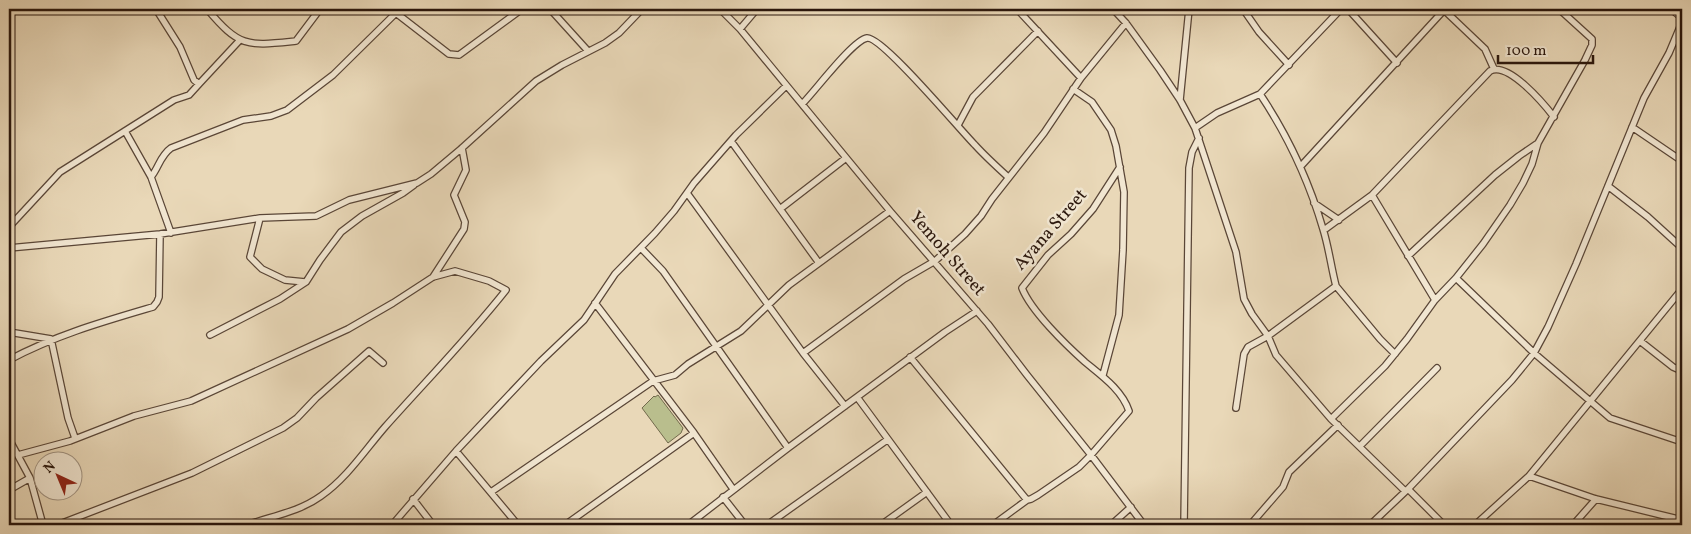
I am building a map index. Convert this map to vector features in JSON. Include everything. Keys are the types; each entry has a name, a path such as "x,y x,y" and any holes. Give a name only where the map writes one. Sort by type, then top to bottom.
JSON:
{"street":[{"path":"156,9 180,47 194,80 199,84"},
{"path":"207,9 239,41 260,44 296,41 320,9"},
{"path":"151,177 157,170 164,153 171,148 243,120 271,116 287,110 333,75 398,11 449,54 459,55 522,9"},
{"path":"550,9 588,51"},
{"path":"210,335 280,299 306,282 341,232 362,216 403,193 431,174 536,81 605,43 619,33 642,9"},
{"name":"Yemoh Street","path":"720,9 740,28 890,211 977,311 1144,525"},
{"path":"740,28 757,9"},
{"path":"1016,9 1081,78"},
{"path":"1114,9 1180,100 1195,128 1236,252 1244,299 1268,336 1276,355 1331,419 1444,525"},
{"path":"1180,100 1188,9"},
{"path":"1242,9 1259,32 1289,65"},
{"path":"1195,128 1217,113 1260,94 1341,9"},
{"path":"1348,9 1397,63"},
{"path":"1331,419 1385,366 1435,300 1456,278 1483,244 1510,205 1532,164 1538,144 1586,60 1593,41 1559,9"},
{"path":"1671,9 1682,18"},
{"path":"1301,166 1445,10 1485,49 1494,69"},
{"path":"1370,525 1407,490 1512,380 1534,353 1548,327 1576,264 1632,128 1682,22"},
{"path":"803,353 904,279 935,261 965,234 981,216 1008,177 1048,127 1081,78 1126,23"},
{"path":"958,126 973,97 1038,32"},
{"path":"803,103 851,49 863,39 876,40 976,147 1008,177"},
{"path":"9,227 60,172 174,100 189,95 239,41"},
{"path":"1324,230 1372,195 1477,84 1494,69 1499,69 1513,76 1538,98 1554,118"},
{"path":"392,525 456,451 541,361 584,320 615,274 674,211 731,141 786,86"},
{"path":"993,525 1027,500 1031,500 1079,467 1129,411 1118,392 1103,376 1118,315 1123,250 1124,192 1120,167 1111,130 1092,102 1073,89"},
{"path":"1260,94 1284,132 1301,166 1324,230 1336,286 1395,354"},
{"path":"1632,128 1682,161"},
{"path":"125,131 151,177 171,233"},
{"path":"1184,525 1189,168 1192,152 1199,138"},
{"path":"731,141 819,263"},
{"path":"1408,256 1495,176 1519,156 1538,144"},
{"path":"432,277 464,230 465,222 454,195 466,170 462,148"},
{"path":"780,208 846,158"},
{"name":"Ayana Street","path":"1103,376 1084,361 1044,320 1026,297 1022,288 1048,255 1071,234 1093,209 1120,167"},
{"path":"9,248 171,233 260,218 316,216 349,200 417,183"},
{"path":"1608,186 1682,248"},
{"path":"687,193 803,353 845,406"},
{"path":"1372,195 1435,300"},
{"path":"1314,203 1339,220"},
{"path":"491,492 653,381 675,375 688,364 741,332 789,285 890,211"},
{"path":"260,218 250,257 262,268 285,280 306,282"},
{"path":"9,360 51,339 93,324 153,307 159,297 160,234"},
{"path":"641,248 663,271 788,448"},
{"path":"18,455 75,438 134,416 191,401 348,329 393,303 432,277 455,271 489,282 506,290 468,337 361,457 322,496 303,507 248,525"},
{"path":"1456,278 1534,353 1590,402 1616,421 1682,442"},
{"path":"1236,408 1244,354 1248,347 1268,336 1336,286"},
{"path":"1475,525 1529,476 1682,289"},
{"path":"595,303 694,433 733,489"},
{"path":"688,525 733,489 910,357 977,311"},
{"path":"9,332 51,339"},
{"path":"51,339 68,418 75,438"},
{"path":"1640,341 1673,367 1682,371"},
{"path":"57,525 192,473 283,428 298,418 316,398 370,351 383,363"},
{"path":"910,357 1027,500"},
{"path":"1360,446 1437,368"},
{"path":"857,397 951,525"},
{"path":"1250,525 1283,487 1289,472 1338,425"},
{"path":"565,525 694,433"},
{"path":"9,440 30,478 43,525"},
{"path":"767,525 887,440"},
{"path":"456,451 518,525"},
{"path":"1529,476 1596,499 1682,520"},
{"path":"9,490 30,478"},
{"path":"881,525 927,492"},
{"path":"723,498 745,525"},
{"path":"413,499 433,525"},
{"path":"1573,525 1596,499"},
{"path":"1111,525 1130,508"}],"green space":[{"path":"658,395 683,428 681,433 668,443 642,408 654,396"}]}
